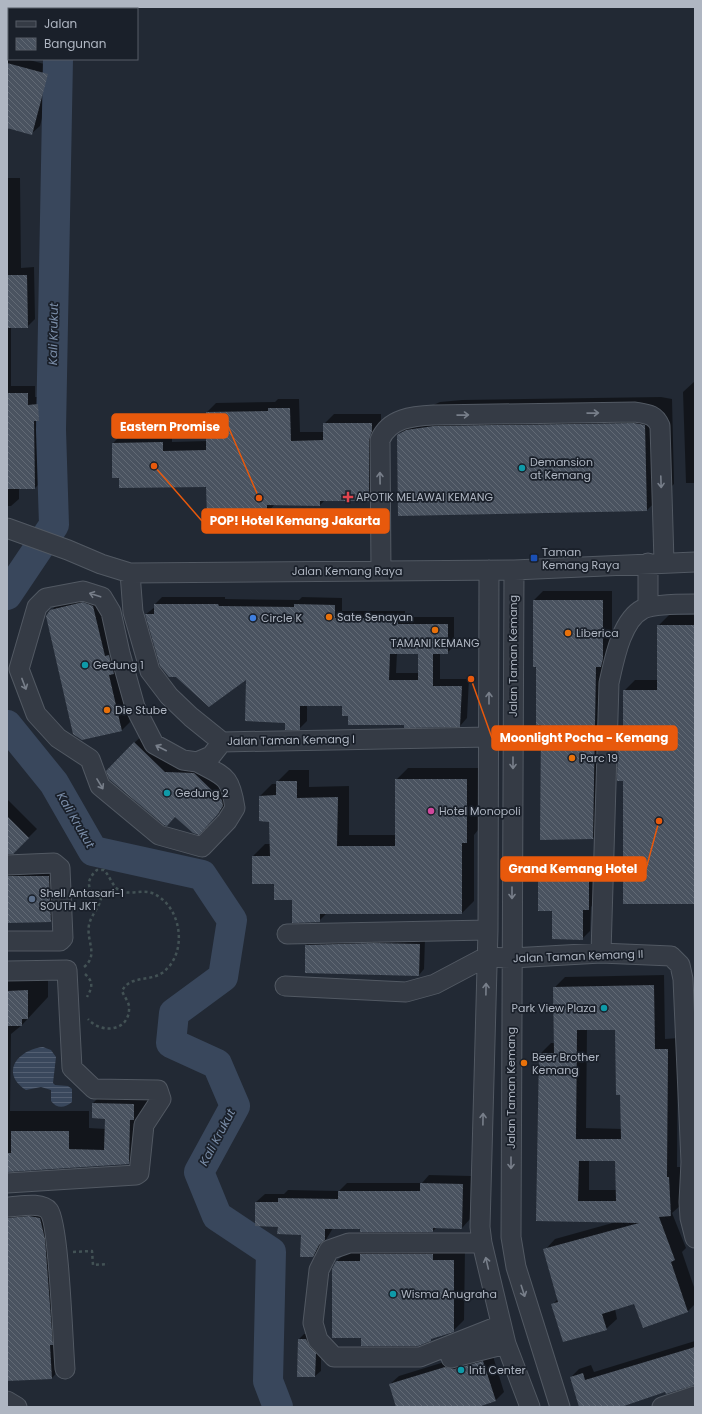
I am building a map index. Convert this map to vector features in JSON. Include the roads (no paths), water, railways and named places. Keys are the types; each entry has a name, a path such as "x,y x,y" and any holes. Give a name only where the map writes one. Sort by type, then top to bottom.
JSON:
{"street":[{"path":"381,571 380,440 384,431 403,419 434,415 635,412 651,414 657,419 660,426 656,562 648,607"},
{"name":"Jalan Kemang Raya","path":"12,529 101,564 130,573 514,570 656,562 695,562"},
{"path":"490,570 488,930 486,957 480,1227 482,1243 506,1344 530,1407"},
{"name":"Jalan Taman Kemang","path":"514,570 511,1237 516,1267 560,1407"},
{"name":"Jalan Taman Kemang I","path":"130,573 133,612 150,671 168,696 222,742 489,737"},
{"path":"83,591 102,597 111,612 120,654 135,707 154,744 183,760 197,762 226,777 233,793 235,808 227,821 202,847 159,835 100,786 90,759 58,738 36,714 19,669 37,607 46,598 83,591"},
{"path":"601,953 609,683 616,654 628,625 633,617 642,609 648,607 695,604"},
{"path":"111,612 133,612"},
{"path":"197,762 211,756 222,742"},
{"path":"488,839 512,839"},
{"path":"7,865 54,863 60,868 63,938 60,941 7,941"},
{"path":"287,934 488,930"},
{"name":"Jalan Taman Kemang II","path":"486,957 512,958 601,953 671,956 680,965 683,979 691,1162 689,1202 690,1218 695,1238"},
{"path":"285,986 406,992 435,984 486,957"},
{"path":"7,971 67,970 72,1068 94,1089 158,1090 161,1099 144,1125 139,1173 136,1175 7,1183"},
{"path":"7,1207 41,1206 49,1210 53,1221 57,1254 65,1369"},
{"path":"482,1243 349,1243 329,1250 319,1270 313,1323 318,1340 334,1357 420,1357 501,1325"},
{"path":"451,1358 506,1344"},
{"path":"662,1407 695,1396"},
{"path":"7,1402 17,1407"}],"water":[{"path":"43,1047 51,1050 56,1057 53,1083 55,1085 68,1086 72,1089 72,1102 67,1106 61,1107 53,1104 51,1101 51,1090 41,1087 26,1090 14,1077 13,1070 19,1057 34,1049"}],"waterway":[{"name":"Kali Krukut","path":"7,595 54,525 51,430 58,60"},
{"name":"Kali Krukut","path":"7,725 54,783 93,851 202,875 232,920 223,977 174,1013 171,1043 217,1064 235,1106 199,1172 217,1216 271,1252 268,1381 278,1407"}],"place":[{"name":"POP! Hotel Kemang Jakarta","path":"154,466"},
{"name":"Demansion at Kemang","path":"522,468"},
{"name":"APOTIK MELAWAI KEMANG","path":"348,497"},
{"name":"Eastern Promise","path":"259,498"},
{"name":"Taman Kemang Raya","path":"534,558"},
{"name":"Sate Senayan","path":"329,617"},
{"name":"Circle K","path":"253,618"},
{"name":"TAMANI KEMANG","path":"435,630"},
{"name":"Liberica","path":"568,633"},
{"name":"Gedung 1","path":"85,665"},
{"name":"Moonlight Pocha - Kemang","path":"471,679"},
{"name":"Die Stube","path":"107,710"},
{"name":"Parc 19","path":"572,758"},
{"name":"Gedung 2","path":"167,793"},
{"name":"Hotel Monopoli","path":"431,811"},
{"name":"Grand Kemang Hotel","path":"659,821"},
{"name":"Shell Antasari-1 SOUTH JKT","path":"32,899"},
{"name":"Park View Plaza","path":"604,1008"},
{"name":"Beer Brother Kemang","path":"524,1063"},
{"name":"Wisma Anugraha","path":"393,1294"},
{"name":"Inti Center","path":"461,1370"}]}
